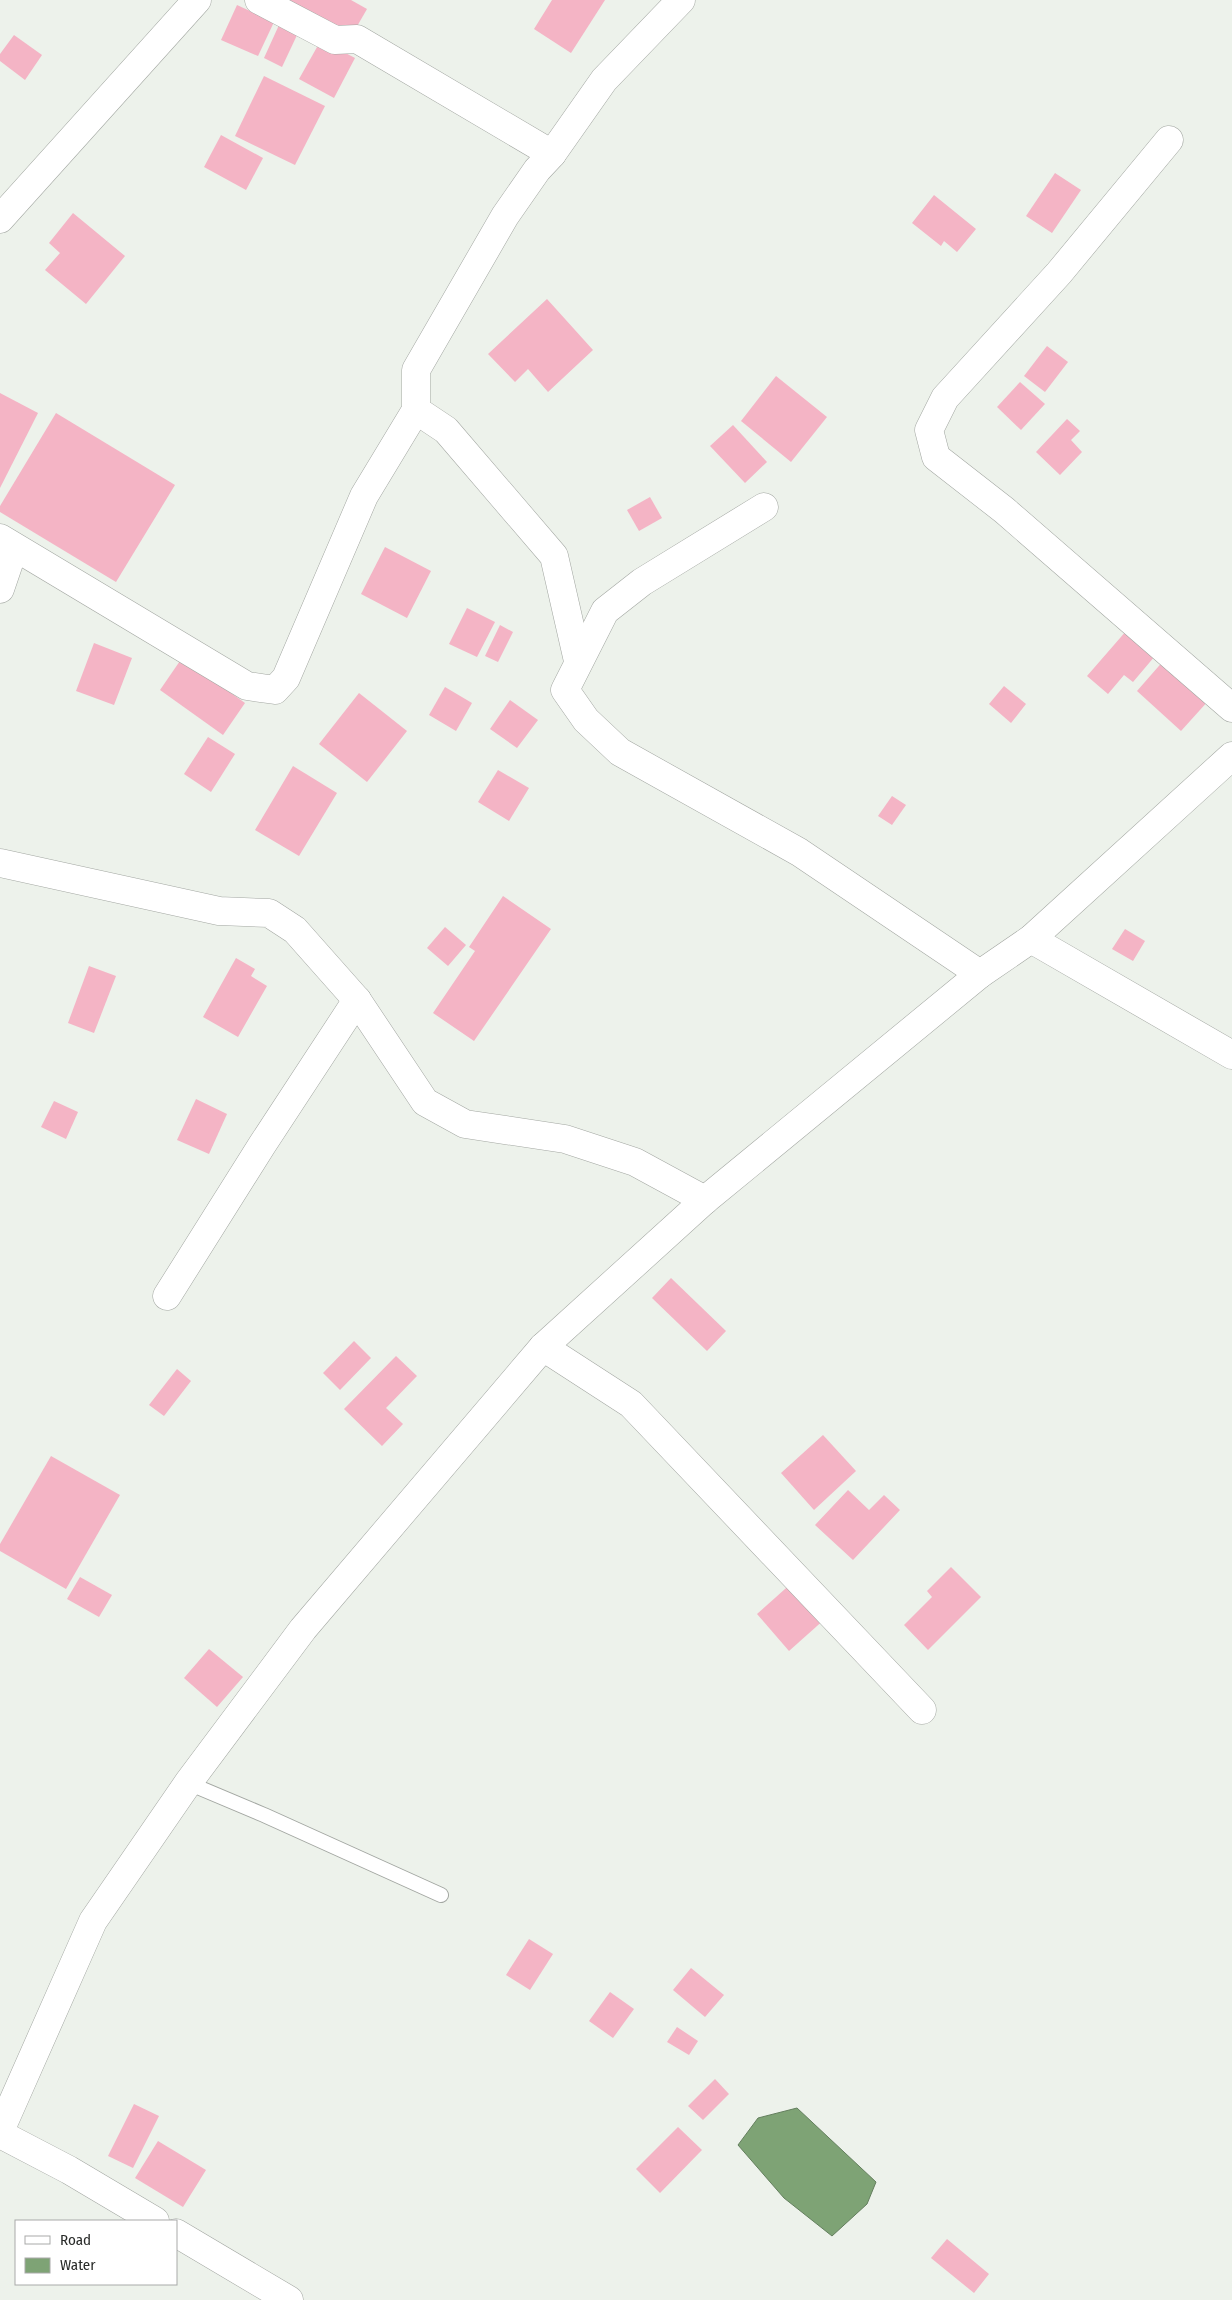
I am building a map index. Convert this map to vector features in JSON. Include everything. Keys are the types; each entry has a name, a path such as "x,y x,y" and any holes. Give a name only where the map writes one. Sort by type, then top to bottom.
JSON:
{"street":[{"path":"0,219 197,0"},
{"path":"259,0 335,40 357,39 552,154"},
{"path":"0,589 7,543 247,686 275,690 286,678 364,496 416,410 416,370 505,216 537,170 552,154 604,80 681,0"},
{"path":"1170,140 1059,274 945,398 929,430 936,457 1004,510 1232,708"},
{"path":"416,410 446,430 554,556 578,661"},
{"path":"764,507 642,582 605,611 578,661 565,690 586,720 620,752 799,852 980,974"},
{"path":"154,2220 69,2170 0,2133 94,1921 188,1784 303,1629 543,1347 705,1200 980,974 1031,939 1222,780 1232,756"},
{"path":"0,863 219,911 269,913 295,930 357,1000 425,1102 465,1124 565,1138 610,1153 635,1162 705,1200"},
{"path":"1031,939 1232,1055"},
{"path":"167,1296 262,1145 357,1000"},
{"path":"543,1347 631,1404 922,1710"},
{"path":"178,2235 290,2300"}],"lane":[{"path":"188,1784 264,1815 441,1894"}],"water":[{"path":"797,2108 876,2182 867,2204 832,2236 784,2198 738,2145 758,2118"}],"building":[{"path":"289,0 351,0 367,9 352,35"},
{"path":"552,0 605,0 571,53 534,29"},
{"path":"237,5 274,22 258,56 221,40"},
{"path":"279,25 298,33 282,67 264,58"},
{"path":"14,35 42,55 25,80 0,61 0,54"},
{"path":"321,40 355,58 334,98 299,79"},
{"path":"264,76 325,106 295,165 235,136"},
{"path":"221,135 263,158 246,190 204,167"},
{"path":"1055,173 1081,190 1052,233 1026,216"},
{"path":"934,195 976,229 957,252 944,241 941,246 912,223"},
{"path":"73,213 125,256 86,304 45,270 60,253 49,243"},
{"path":"547,299 593,350 548,392 528,369 515,382 488,354"},
{"path":"1047,346 1068,362 1045,392 1024,376"},
{"path":"776,376 827,417 791,462 741,421"},
{"path":"1020,382 1045,404 1021,430 997,407"},
{"path":"0,393 38,413 0,488"},
{"path":"56,413 175,485 116,582 0,512 0,506"},
{"path":"1067,419 1080,431 1071,440 1082,452 1060,475 1036,452"},
{"path":"733,425 767,462 745,483 710,446"},
{"path":"650,497 662,518 639,531 627,510"},
{"path":"385,547 431,571 407,618 361,594"},
{"path":"467,608 495,622 477,657 449,644"},
{"path":"500,625 513,632 498,662 485,656"},
{"path":"1127,630 1155,656 1133,682 1124,675 1108,694 1087,676"},
{"path":"94,643 132,658 114,705 76,691"},
{"path":"182,658 245,703 223,735 160,690"},
{"path":"1165,659 1209,700 1181,731 1137,691"},
{"path":"1004,686 1026,704 1011,723 989,704"},
{"path":"445,687 472,703 456,731 429,715"},
{"path":"359,693 407,731 367,782 319,744"},
{"path":"510,700 538,720 517,748 490,729"},
{"path":"208,737 235,754 211,792 184,774"},
{"path":"293,766 337,793 299,856 255,830"},
{"path":"498,770 529,788 509,821 478,802"},
{"path":"892,796 906,805 892,825 878,816"},
{"path":"503,896 551,929 474,1041 433,1013 475,951 469,947"},
{"path":"445,927 466,945 448,966 427,948"},
{"path":"1125,929 1145,941 1133,961 1112,949"},
{"path":"236,958 255,969 251,976 267,986 238,1037 203,1017"},
{"path":"89,966 116,976 94,1033 68,1023"},
{"path":"196,1099 227,1114 209,1154 177,1140"},
{"path":"54,1101 78,1112 66,1139 41,1127"},
{"path":"671,1278 726,1331 707,1351 652,1298"},
{"path":"354,1341 371,1358 340,1390 323,1373"},
{"path":"396,1356 417,1376 386,1408 403,1424 382,1446 344,1409"},
{"path":"177,1369 191,1381 164,1416 149,1405"},
{"path":"823,1435 856,1471 814,1510 781,1473"},
{"path":"51,1456 120,1495 66,1589 0,1551 0,1544"},
{"path":"848,1490 869,1510 884,1495 900,1510 853,1560 815,1525"},
{"path":"951,1567 981,1597 928,1650 904,1625 932,1597 927,1591"},
{"path":"80,1577 112,1595 99,1617 67,1599"},
{"path":"794,1581 826,1618 789,1651 757,1614"},
{"path":"209,1649 243,1677 217,1707 184,1678"},
{"path":"529,1939 553,1954 530,1990 506,1975"},
{"path":"691,1968 724,1995 705,2017 673,1990"},
{"path":"610,1992 634,2009 613,2038 589,2021"},
{"path":"677,2027 698,2041 689,2055 667,2042"},
{"path":"715,2079 729,2094 703,2120 688,2106"},
{"path":"134,2104 159,2116 133,2168 108,2156"},
{"path":"678,2127 702,2150 660,2193 636,2169"},
{"path":"158,2141 206,2170 183,2207 135,2178"},
{"path":"947,2239 989,2274 974,2293 931,2258"}]}
